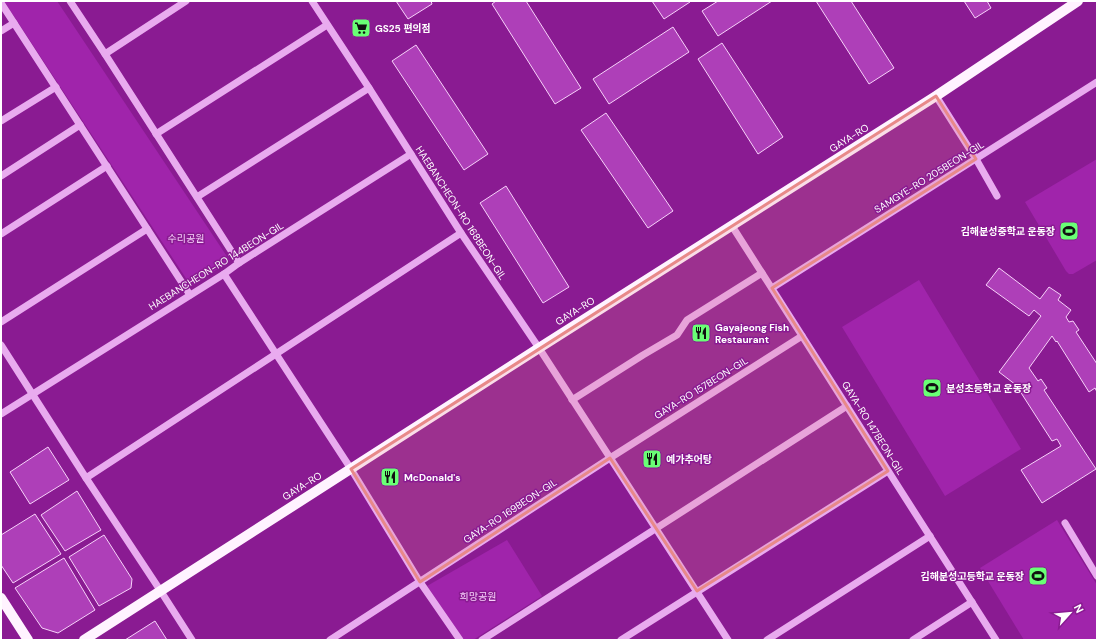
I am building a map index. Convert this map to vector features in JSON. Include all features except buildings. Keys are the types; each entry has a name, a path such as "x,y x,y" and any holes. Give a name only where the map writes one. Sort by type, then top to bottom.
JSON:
{"main road":[{"name":"GAYA-RO","path":"84,640 539,348 936,96 1078,1"},
{"path":"1,598 28,640"}],"street":[{"path":"70,1 239,263"},
{"path":"105,54 186,1"},
{"name":"HAEBANCHEON-RO 168BEON-GIL","path":"312,1 461,233 539,348"},
{"path":"1,3 190,295"},
{"path":"1,31 14,23"},
{"path":"156,134 327,25"},
{"name":"SAMGYE-RO 205BEON-GIL","path":"772,288 1097,82"},
{"path":"1,121 56,87"},
{"path":"197,197 369,88"},
{"path":"936,96 976,159 997,196"},
{"path":"1,176 80,125"},
{"name":"HAEBANCHEON-RO 144BEON-GIL","path":"1,414 411,154"},
{"path":"1,234 107,166"},
{"name":"GAYA-RO 147BEON-GIL","path":"732,226 996,640"},
{"path":"1,322 147,229"},
{"path":"86,478 461,233"},
{"path":"572,400 677,335 687,320 762,273"},
{"path":"224,274 351,469 420,582 460,640"},
{"name":"GAYA-RO 157BEON-GIL","path":"610,458 802,336"},
{"path":"1,345 192,640"},
{"path":"539,348 728,640"},
{"path":"482,640 847,406"},
{"name":"GAYA-RO 169BEON-GIL","path":"330,640 610,458"},
{"path":"621,640 888,471"},
{"path":"1065,523 1097,576"},
{"path":"767,640 930,536"},
{"path":"913,640 972,602"}],"highlighted area":[{"path":"936,96 976,159 772,288 888,471 697,591 610,458 420,582 351,469"}],"green space":[{"name":"수리공원","path":"4,1 57,1 230,261 191,286"},
{"name":"김해분성중학교 운동장","path":"1097,159 1097,260 1073,274 1069,274 1025,202"},
{"name":"분성초등학교 운동장","path":"919,280 1021,449 945,496 842,327"},
{"name":"김해분성고등학교 운동장","path":"1057,520 1097,585 1097,640 1024,640 980,568"},
{"name":"희망공원","path":"507,540 542,596 473,640 464,640 427,586"}],"place":[{"name":"GS25 편의점","path":"361,28"},
{"name":"김해분성중학교 운동장","path":"1069,231"},
{"name":"Gayajeong Fish Restaurant","path":"701,333"},
{"name":"분성초등학교 운동장","path":"932,388"},
{"name":"예가추어탕","path":"652,459"},
{"name":"McDonald's","path":"390,477"},
{"name":"김해분성고등학교 운동장","path":"1038,576"}]}
